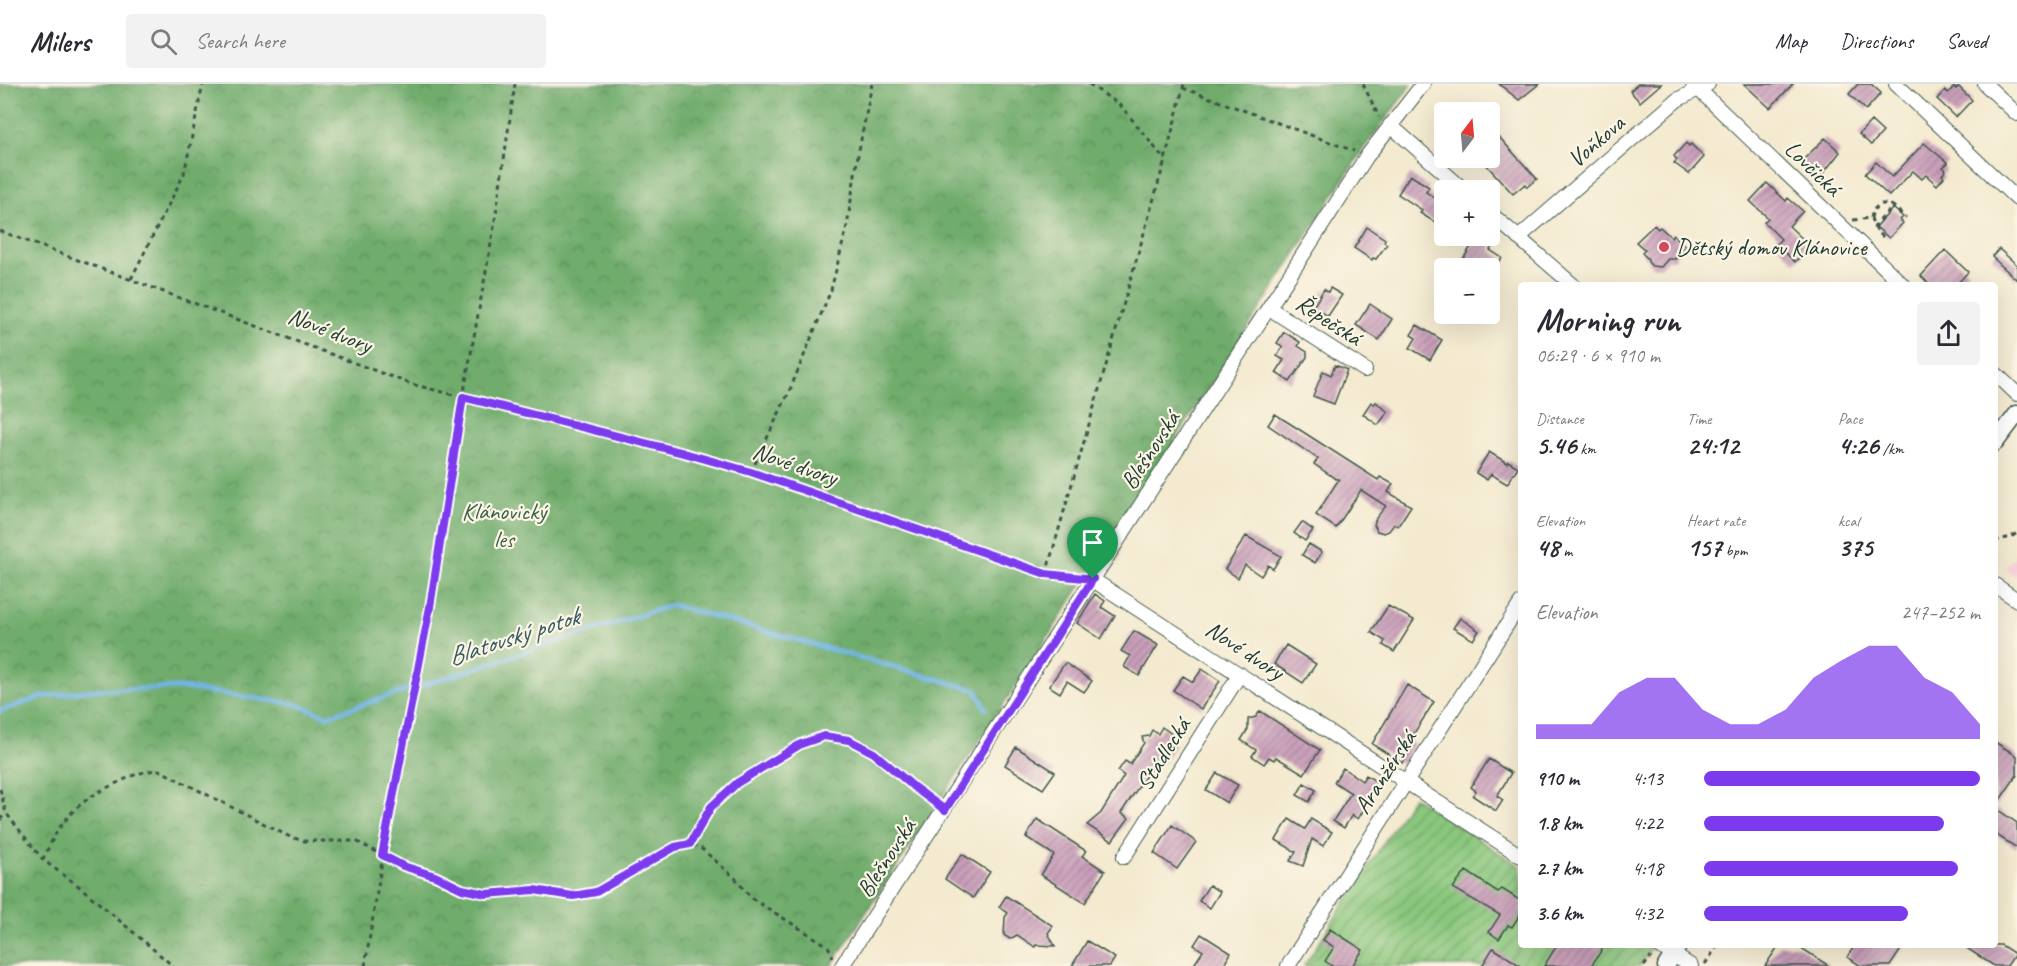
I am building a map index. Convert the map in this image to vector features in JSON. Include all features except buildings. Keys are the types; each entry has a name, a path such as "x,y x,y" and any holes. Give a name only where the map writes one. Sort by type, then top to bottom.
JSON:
{"street":[{"name":"Blešnovská","path":"849,964 1093,579 1367,156 1423,84"},
{"path":"1896,84 2017,199"},
{"path":"1985,84 2017,114"},
{"name":"Voňkova","path":"1518,238 1677,100 1700,86"},
{"name":"Lovčická","path":"1700,86 1900,282"},
{"path":"1390,124 1453,180"},
{"path":"1500,222 1569,282"},
{"name":"Řepečská","path":"1269,308 1365,370"},
{"path":"1998,376 2017,394"},
{"path":"1998,439 2017,414"},
{"name":"Nové dvory","path":"1093,579 1518,854"},
{"path":"1998,587 2017,600"},
{"name":"Aranžérská","path":"1287,966 1518,608"},
{"name":"Stádlecká","path":"1124,857 1240,674"},
{"path":"1673,955 1690,966"}],"path":[{"path":"131,279 184,174 203,84"},
{"path":"365,966 382,855 430,607 463,397 494,227 515,84"},
{"path":"751,472 789,392 831,290 847,226 872,84"},
{"path":"1089,84 1121,106 1165,160"},
{"path":"1363,84 1380,119 1390,124"},
{"path":"1046,574 1165,160 1183,86 1367,156"},
{"path":"1883,237 1874,227 1871,218 1873,211 1880,204 1886,203 1893,206 1906,218"},
{"path":"1874,227 1893,206"},
{"path":"1847,225 1854,220 1871,218"},
{"name":"Nové dvory","path":"0,231 411,384 751,472 1046,574 1093,579"},
{"path":"1998,540 2011,537 2017,532"},
{"path":"690,844 711,807 737,783 801,744 824,736 849,740 874,753 945,810"},
{"path":"43,860 52,839 73,810 94,793 142,771 159,770 288,836 304,841 356,841 403,866 435,876 462,889 486,894 534,890 573,896 596,892 675,847 690,844 702,849 735,878 751,898 828,946 833,958 831,966"},
{"path":"0,789 6,813 43,860 80,887 173,966"},
{"path":"0,820 6,813"},
{"path":"1704,966 1716,948"}],"shaded area":[{"path":"2017,553 2017,577 2006,569"}],"green space":[{"name":"Klánovický les","path":"0,84 1412,84 1363,149 1064,612 831,966 0,966"},
{"path":"1413,797 1518,865 1518,948 1647,948 1650,950 1640,966 1304,966"}],"waterway":[{"name":"Blatovský potok","path":"0,711 42,697 92,690 182,688 296,704 327,716 672,605 976,690 986,709"}],"place":[{"name":"Dětský domov Klánovice","path":"1664,247"}],"route":[{"path":"463,397 751,472 1046,574 1093,579 945,810 874,753 849,740 824,736 801,744 737,783 711,807 690,844 675,847 596,892 573,896 534,890 486,894 462,889 435,876 403,866 382,855 430,607 463,397"}]}
